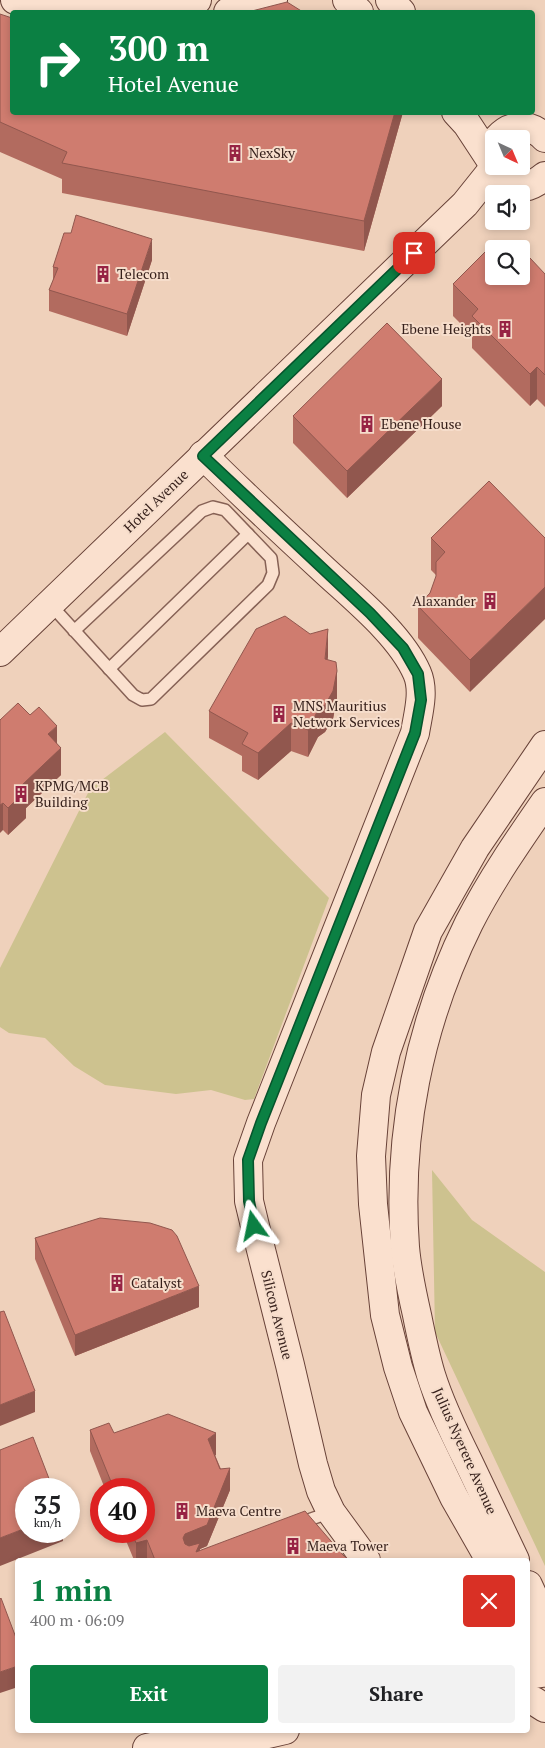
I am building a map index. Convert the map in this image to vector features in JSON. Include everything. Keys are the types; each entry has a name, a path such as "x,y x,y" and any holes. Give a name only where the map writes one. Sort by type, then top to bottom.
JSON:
{"street":[{"path":"15,0 42,10"},
{"path":"71,3 135,5 184,3 197,0"},
{"path":"236,10 273,0"},
{"path":"347,0 357,10"},
{"path":"390,0 399,10"},
{"path":"459,115 485,142"},
{"name":"Hotel Avenue","path":"506,130 529,124"},
{"name":"Hotel Avenue","path":"0,652 464,204 505,175"},
{"name":"Silicon Avenue","path":"203,456 370,613 403,648 418,674 421,700 415,733 248,1160 249,1201 254,1226 320,1492 331,1512 365,1558"},
{"path":"485,1555 413,1412 385,1315 371,1156 375,1104 386,1052 428,931 475,848 545,745"},
{"name":"Julius Nyerere Avenue","path":"514,1558 449,1421 431,1375 405,1249 404,1147 420,1060 431,1018 445,979 469,923 506,858 545,802"},
{"path":"530,1590 545,1622"},
{"path":"530,1632 545,1660"},
{"path":"530,1656 545,1660"},
{"path":"530,1675 545,1671"},
{"path":"530,1700 545,1708"},
{"path":"147,1748 221,1733"},
{"path":"196,1739 255,1733"}],"lane":[{"path":"50,604 74,631 133,695 142,700 151,699 268,585 273,573 271,558 225,510 213,507 202,511 74,631"},
{"path":"109,669 248,534"},
{"path":"284,1528 331,1512"}],"shaded area":[{"path":"165,732 329,898 254,1099 245,1100 211,1090 176,1094 105,1085 74,1066 45,1038 9,1033 0,1027 0,968 90,789"},
{"path":"432,1170 472,1220 545,1272 545,1566 435,1332"}],"building":[{"path":"287,2 300,10 256,10"},
{"name":"NexSky","path":"0,14 10,17 10,115 394,115 364,221 62,163 67,152 0,122"},
{"name":"Telecom","path":"76,215 152,239 127,314 49,290 58,268 53,267 64,233 71,233"},
{"name":"Ebene Heights","path":"485,252 485,285 530,285 530,258 545,274 545,375 537,367 530,374 472,316 478,309 453,284"},
{"name":"Ebene House","path":"387,323 442,379 347,471 293,416"},
{"name":"Alaxander","path":"489,481 545,538 545,587 470,660 418,606 430,593 436,576 436,562 445,552 431,538"},
{"name":"MNS Mauritius Network Services","path":"285,616 310,634 328,629 325,659 336,662 337,671 333,691 325,705 318,710 308,730 291,723 258,753 242,744 248,733 209,711 256,629"},
{"name":"KPMG/MCB Building","path":"18,703 30,715 39,707 57,726 48,734 61,748 22,785 26,790 8,808 3,803 0,805 0,720"},
{"name":"Catalyst","path":"100,1218 150,1223 172,1230 177,1236 199,1286 75,1335 35,1238"},
{"path":"4,1311 35,1391 0,1405 0,1312"},
{"path":"168,1414 216,1433 208,1439 220,1469 230,1468 207,1525 185,1534 183,1538 185,1544 189,1546 200,1543 196,1552 305,1511 347,1558 154,1558 148,1543 155,1543 155,1478 110,1478 90,1430 109,1423 114,1433"},
{"path":"33,1437 49,1478 15,1478 15,1532 0,1538 0,1450"},
{"path":"0,1599 15,1635 15,1667 0,1672"}],"place":[{"name":"NexSky","path":"235,153"},
{"name":"Telecom","path":"103,274"},
{"name":"Ebene Heights","path":"505,329"},
{"name":"Ebene House","path":"367,424"},
{"name":"Alaxander","path":"490,601"},
{"name":"MNS Mauritius Network Services","path":"279,714"},
{"name":"KPMG/MCB Building","path":"21,794"},
{"name":"Catalyst","path":"117,1283"},
{"name":"Maeva Centre","path":"182,1511"},
{"name":"Maeva Tower","path":"293,1546"}],"route":[{"path":"254,1226 249,1201 248,1160 415,733 421,700 418,674 403,648 370,613 203,456 414,253"}]}
